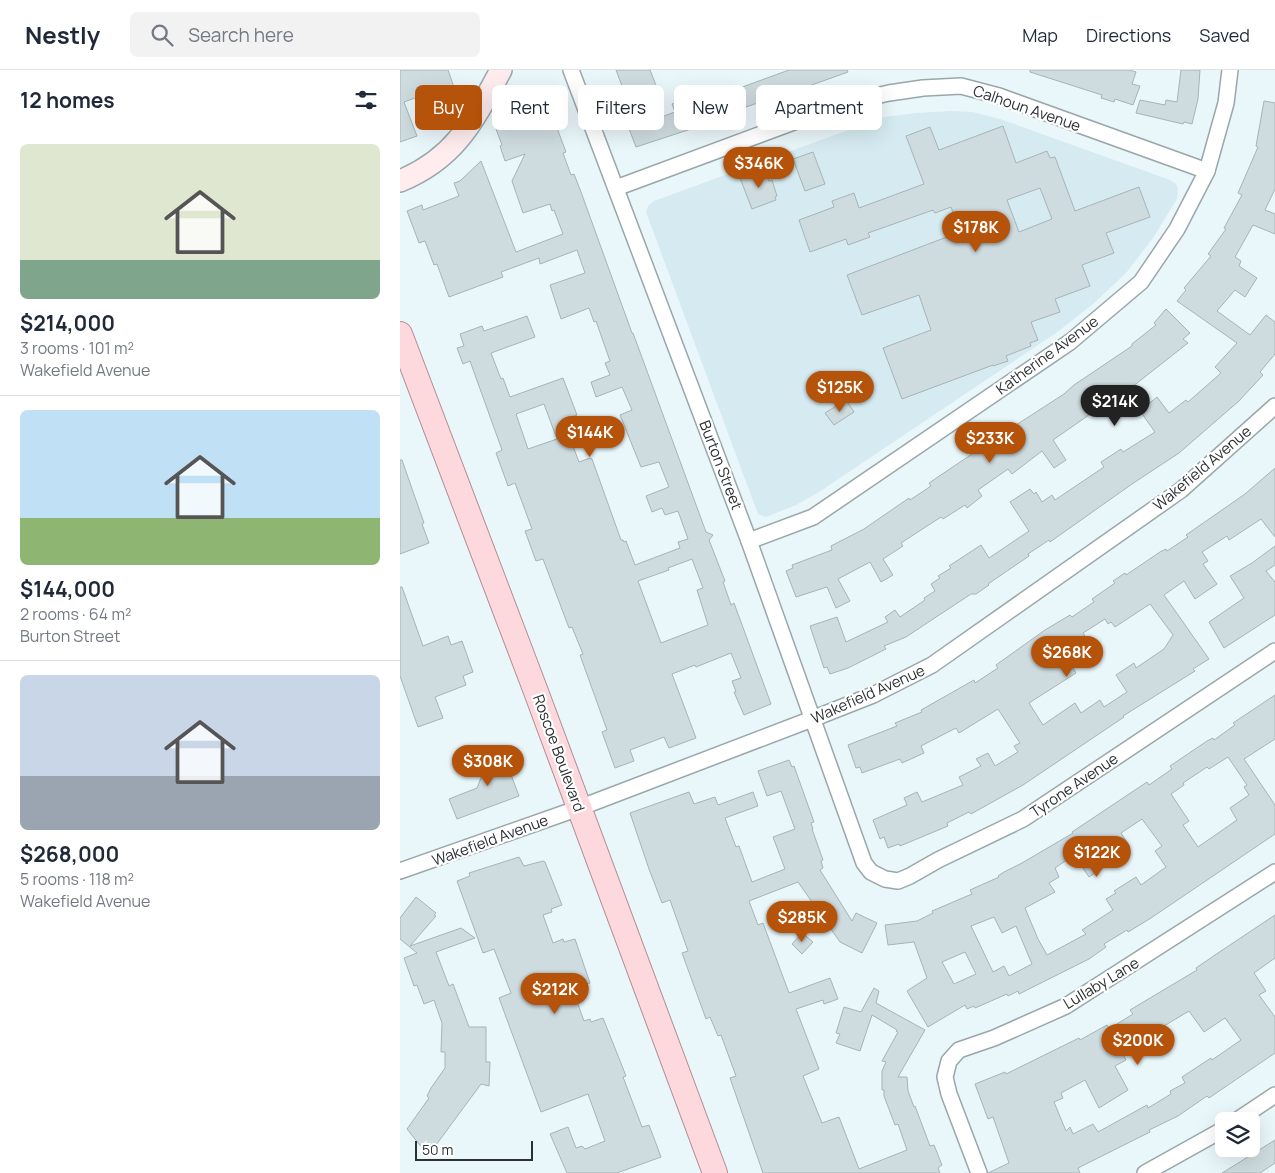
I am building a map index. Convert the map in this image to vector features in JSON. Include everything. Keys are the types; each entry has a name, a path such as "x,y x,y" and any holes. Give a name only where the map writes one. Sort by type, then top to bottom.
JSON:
{"main road":[{"name":"Roscoe Boulevard","path":"400,334 715,1173"}],"street":[{"path":"400,181 419,173 449,151 475,117 501,70"},
{"name":"Burton Street","path":"571,70 749,541 864,863"},
{"name":"Katherine Avenue","path":"749,541 813,517 1070,342 1141,282 1178,229 1207,171 1226,103 1230,70"},
{"name":"Calhoun Avenue","path":"616,188 845,103 889,93 923,88 961,86 999,96 1207,171"},
{"name":"Wakefield Avenue","path":"400,871 579,808 812,719 873,695 932,665 1181,490 1275,406"},
{"name":"Tyrone Avenue","path":"864,863 871,872 885,879 898,881 1023,819 1275,651"},
{"name":"Lullaby Lane","path":"979,1173 949,1094 945,1077 949,1061 959,1050 994,1038 1066,1006 1275,872"},
{"path":"1250,1112 1275,1095"},
{"path":"1145,1173 1215,1134"}],"shaded area":[{"path":"972,112 1000,119 1170,180 1178,188 1177,199 1153,238 1126,273 1093,304 1056,333 819,492 796,505 766,517 758,514 646,212 648,206 654,201 848,130 882,130 882,118 884,117 917,113"}],"building":[{"path":"400,70 448,70 453,85 415,85 415,98 404,102 417,136 400,142"},
{"path":"616,70 650,70 656,85 622,85"},
{"path":"789,70 847,70 848,72 812,85 756,85 756,104 746,107 746,86"},
{"path":"1030,70 1129,70 1136,72 1132,84 1140,86 1133,105 1115,99 1114,102 1101,98 1102,95 1030,72"},
{"path":"1181,70 1200,70 1198,99 1192,124 1184,122 1183,124 1136,113 1140,100 1165,105 1166,100 1177,102"},
{"path":"1264,101 1275,103 1275,189 1265,210 1275,214 1275,234 1253,225 1235,257 1241,261 1239,266 1257,278 1245,297 1235,290 1217,311 1250,335 1266,315 1275,322 1275,354 1260,372 1263,375 1239,401 1179,453 1050,542 1049,540 1028,554 1029,556 976,594 971,594 906,637 884,646 886,649 848,668 830,674 827,667 824,668 810,626 837,617 846,642 888,622 885,617 895,610 900,617 935,591 931,584 940,578 938,576 951,568 949,566 981,545 989,558 1029,531 1010,502 1030,489 1034,494 1036,492 1042,502 1052,495 1055,500 1104,467 1101,462 1121,449 1123,452 1155,432 1140,411 1157,397 1169,413 1186,400 1188,402 1221,373 1215,367 1237,343 1177,301 1186,290 1184,288 1211,256 1208,254 1226,229 1224,228 1242,195 1238,193 1258,147 1256,146"},
{"path":"674,112 674,130 688,130 636,147 630,130 664,130 664,116"},
{"path":"1003,126 1016,163 1047,151 1050,158 1055,157 1075,211 1139,187 1150,217 1106,233 1114,253 1082,265 1090,286 1055,299 1060,312 1031,322 1038,340 1030,343 1031,346 1006,356 1008,361 902,399 883,348 931,330 919,295 862,315 847,275 960,232 951,207 935,213 933,210 868,233 870,237 848,245 846,239 810,252 799,220 834,207 832,201 854,193 859,208 924,184 906,136 930,127 939,150","holes":["1040,188 1052,219 1019,232 1007,200"]},
{"path":"496,130 558,130 566,152 563,153 571,175 574,174 581,192 706,532 713,535 709,540 725,581 723,582 731,605 734,603 771,704 744,715 734,692 736,692 732,681 741,678 731,653 672,674 696,738 669,748 664,737 630,750 634,761 615,768 602,732 607,730 580,655 583,654 572,627 569,628 543,559 536,561 525,531 532,529 515,483 508,486 496,453 502,450 470,361 463,364 457,348 464,346 460,334 482,326 484,331 527,316 535,337 491,353 510,397 563,378 577,415 563,420 579,462 592,459 621,540 626,541 635,565 680,548 678,542 688,539 678,511 665,515 662,508 652,512 646,496 669,487 659,462 641,467 620,415 632,410 622,387 596,397 591,382 610,375 605,363 610,361 596,321 594,322 589,308 561,319 550,285 585,273 577,250 540,264 539,258 501,272 503,277 449,297 437,264 434,265 425,241 419,243 407,211 422,205 423,210 459,196 454,183 460,181 481,161 516,252 563,234 550,204 523,213 512,181 525,154 505,161 500,146 502,145","holes":["544,404 557,439 528,449 516,414","692,559 703,588 697,590 708,625 661,643 638,581 669,570 668,568"]},
{"path":"813,152 825,184 805,191 793,159"},
{"path":"765,169 769,181 772,180 777,196 775,197 776,200 752,209 740,178"},
{"path":"1166,309 1190,333 1183,339 1188,343 1132,387 1136,392 1118,404 1115,399 1110,403 1109,401 1053,440 1066,460 1054,468 1042,451 1012,474 1008,469 978,490 982,496 967,508 965,505 943,519 941,517 901,543 903,546 883,559 893,575 881,582 870,562 838,579 850,601 836,608 827,587 796,597 786,571 793,568 792,565 832,550 831,546 864,529 909,498 910,500 931,486 929,483 975,452 976,454 1000,438 999,436 1064,394 1074,385 1132,346 1132,344 1156,325 1154,323"},
{"path":"846,400 854,412 834,425 825,413"},
{"path":"400,460 402,460 429,543 400,554"},
{"path":"1275,468 1275,537 1261,519 1229,540 1227,536 1202,552 1208,561 1203,564 1217,584 1195,599 1184,581 1164,595 1209,659 1193,669 1195,671 1123,716 1023,785 971,814 969,812 947,823 948,826 900,846 899,844 888,848 884,837 880,839 873,820 907,805 904,798 917,792 922,802 963,785 959,777 981,766 976,759 988,753 995,766 1018,752 1014,746 1020,743 998,709 959,733 956,728 921,746 924,753 902,763 900,759 862,773 860,767 856,768 848,745 897,726 895,723 922,712 921,710 974,680 975,683 998,668 996,665 1045,630 1070,615 1072,617 1094,602 1092,599 1115,583 1113,581 1125,573 1126,575 1160,552 1166,549 1167,551 1188,537 1186,535 1245,494","holes":["1150,604 1173,635 1164,649 1136,668 1134,663 1116,675 1127,692 1104,707 1100,700 1081,713 1075,703 1043,725 1029,703 1076,673 1071,665 1092,651 1084,639 1086,638 1083,633 1105,619 1108,624 1111,622 1115,627"]},
{"path":"1275,546 1275,565 1266,571 1275,582 1275,615 1224,648 1209,622 1244,598 1230,576"},
{"path":"400,587 402,587 423,646 448,636 451,645 462,641 473,672 463,676 466,685 435,697 443,718 418,727 400,676"},
{"path":"1275,695 1275,739 1244,759 1275,805 1275,834 1151,918 1104,944 1106,947 1089,959 1019,994 1018,991 1008,996 1007,994 975,1008 974,1006 967,1009 965,1005 928,1027 907,991 927,978 914,942 888,945 885,925 917,921 933,913 932,911 972,894 970,890 999,877 1004,872 1073,833 1147,782 1149,785 1172,769 1170,766 1235,725 1233,723","holes":["1228,757 1247,785 1244,787 1249,795 1230,808 1237,820 1198,847 1183,825 1189,821 1171,794 1184,785 1183,783 1207,767 1209,769","1142,819 1162,846 1155,851 1166,867 1141,885 1136,877 1114,891 1116,893 1106,899 1113,910 1082,930 1086,934 1047,955 1025,908 1055,892 1049,883 1059,877 1055,868 1074,855 1089,877 1121,856 1120,854 1130,847 1121,833","994,917 1002,933 1016,926 1032,964 1009,976 1004,966 993,972 971,926","965,952 976,974 954,984 942,962"]},
{"path":"501,748 519,796 457,819 449,799 477,788 485,768 481,755"},
{"path":"789,760 792,767 794,766 814,822 811,823 812,829 823,860 821,861 823,868 820,870 852,921 856,913 877,923 862,953 840,942 798,882 749,901 758,925 763,923 789,993 830,978 838,999 824,1004 823,1000 796,1009 819,1069 803,1076 822,1123 839,1117 859,1169 907,1150 898,1124 895,1125 884,1096 884,1090 882,1090 882,1071 886,1062 882,1061 898,1032 897,1030 872,1015 860,1051 836,1043 840,1034 836,1033 844,1007 861,1012 874,988 879,991 876,1003 925,1030 898,1077 907,1077 908,1091 914,1107 930,1146 934,1145 942,1165 938,1168 940,1173 763,1173 730,1078 736,1076 721,1035 718,1036 710,1017 706,1019 682,953 688,951 670,900 662,903 649,869 630,813 689,792 694,804 715,797 718,805 753,792 758,806 725,818 736,847 739,846 752,882 785,869 773,837 795,829 781,791 767,796 758,771"},
{"path":"519,857 524,866 545,862 562,905 551,909 552,912 543,915 553,943 563,939 564,942 575,939 590,983 585,985 587,991 575,996 584,1021 590,1019 591,1022 603,1018 626,1076 623,1077 642,1127 649,1125 661,1157 617,1173 567,1173 550,1134 568,1127 576,1148 582,1146 585,1149 605,1141 588,1094 541,1112 499,998 511,993 494,949 483,953 457,881 470,876 469,873"},
{"path":"416,897 436,913 434,915 436,916 410,946 461,928 475,938 436,952 449,986 453,984 469,1027 486,1027 486,1062 490,1062 489,1086 481,1084 436,1145 426,1153 407,1129 429,1098 427,1096 431,1088 445,1068 445,1052 441,1052 442,1023 434,1000 424,1004 417,985 414,986 404,958 417,953 400,939 400,918"},
{"path":"1275,915 1275,958 1254,973 1266,991 1259,995 1275,1017 1275,1053 1209,1098 1207,1096 1178,1116 1149,1130 1150,1132 1078,1168 1080,1173 988,1173 1009,1163 993,1117 988,1119 975,1084 1005,1072 1006,1074 1079,1038 1080,1040 1107,1025 1109,1029 1133,1014 1130,1010 1197,970 1196,968","holes":["1189,1011 1204,1032 1225,1018 1241,1040 1212,1060 1211,1058 1182,1077 1185,1083 1170,1091 1171,1094 1148,1108 1147,1105 1098,1132 1093,1124 1073,1134 1070,1127 1066,1131 1054,1102 1063,1098 1061,1093 1085,1080 1099,1108 1128,1090 1115,1066 1126,1060 1124,1056 1161,1032 1159,1029"]},
{"path":"802,933 813,942 802,954 792,944"},
{"path":"1275,1140 1275,1163 1260,1173 1222,1173 1248,1157 1260,1157 1260,1149"}]}
